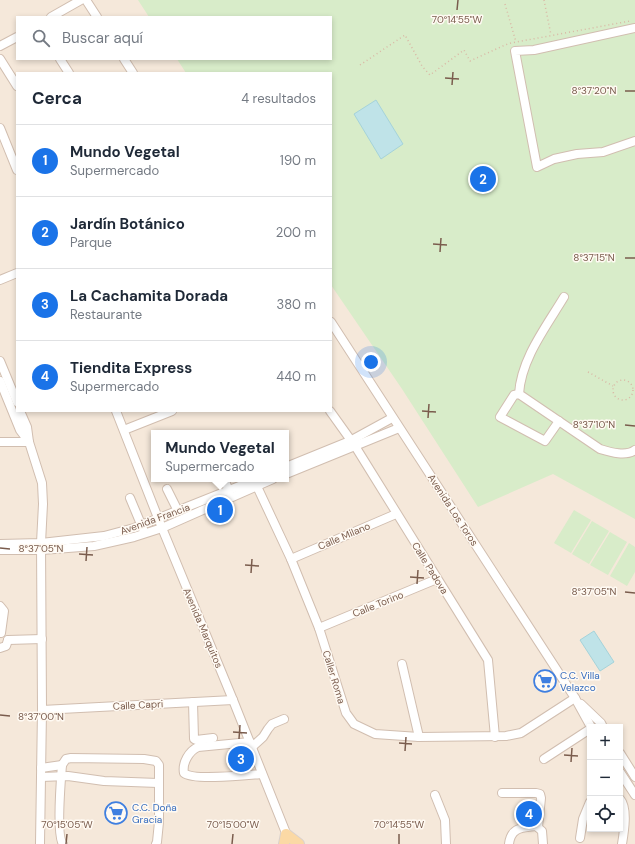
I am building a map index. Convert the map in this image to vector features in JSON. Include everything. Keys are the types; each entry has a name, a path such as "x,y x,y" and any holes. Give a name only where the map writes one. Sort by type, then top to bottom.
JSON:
{"main road":[{"path":"284,844 286,834 300,844"}],"street":[{"path":"53,16 81,0"},
{"path":"86,0 96,16"},
{"path":"635,28 534,50 515,51 537,166 554,159 577,154 603,152 635,141"},
{"path":"0,46 16,37"},
{"path":"0,59 16,84"},
{"path":"61,60 68,72"},
{"path":"125,60 132,72"},
{"path":"0,128 14,153 16,164"},
{"path":"0,280 16,273"},
{"path":"519,394 521,377 528,358 564,297"},
{"name":"Avenida Los Toros","path":"332,324 575,698"},
{"path":"0,361 16,399"},
{"path":"0,382 29,442 42,483 42,710 40,844"},
{"path":"519,394 514,395 500,417 545,441 559,421"},
{"path":"519,394 600,449 615,454 632,452 635,450"},
{"path":"20,412 23,429"},
{"name":"Avenida Marquitos","path":"116,412 162,528 234,700 286,834 292,844"},
{"path":"124,430 169,412"},
{"name":"Calle Padova","path":"331,412 488,660 495,736"},
{"path":"289,473 352,444 392,418"},
{"path":"289,466 399,428"},
{"path":"0,442 29,442"},
{"path":"225,482 229,491"},
{"name":"Caller Roma","path":"256,482 291,559 319,628 346,713 354,724 375,734 419,737 506,736 521,732 575,698"},
{"name":"Avenida Francia","path":"0,544 42,547 104,536 141,526 229,491 256,482"},
{"name":"Avenida Francia","path":"0,550 42,547 94,546 145,534 162,528 256,482"},
{"path":"167,489 178,511"},
{"path":"130,498 145,534"},
{"name":"Calle Milano","path":"291,559 396,514"},
{"name":"Calle Torino","path":"319,628 437,579"},
{"path":"0,606 4,611 1,633 8,640 42,639"},
{"path":"0,648 6,646 8,640"},
{"path":"402,664 419,737"},
{"path":"575,698 602,724"},
{"path":"575,698 589,724"},
{"name":"Calle Capri","path":"42,710 234,700"},
{"path":"193,702 194,739 213,738"},
{"path":"262,774 200,777 186,775 184,773 184,766 193,749 198,747 251,744 263,737 272,724 284,719"},
{"path":"544,759 587,731"},
{"path":"62,844 60,841 59,830 62,765 66,759 71,758 156,761 159,765 159,822 156,844"},
{"path":"623,758 635,777"},
{"path":"41,768 62,765"},
{"path":"41,777 61,776 104,781 158,784"},
{"path":"623,777 635,795"},
{"path":"502,793 540,794 542,798 538,827"},
{"path":"435,795 444,820 446,844"},
{"path":"622,844 625,810 623,802"},
{"path":"580,838 583,819 587,809"},
{"path":"509,844 510,838 517,829 536,826 542,831 543,844"}],"path":[{"path":"544,0 551,36"},
{"path":"505,4 516,42"},
{"path":"360,65 405,35 422,66 430,75 464,50 470,61 505,45 516,42 635,20"},
{"path":"588,372 613,386"},
{"path":"621,380 628,381 633,386 634,395 627,400 618,399 613,394 613,386 621,380"}],"shaded area":[{"path":"0,0 635,0 635,844 0,844"}],"green space":[{"path":"138,0 635,0 635,519 553,474 478,507 402,389 332,286 332,72 185,72 178,60 332,60 332,16 148,16"},
{"path":"574,510 591,520 571,553 554,543"},
{"path":"592,521 609,531 589,564 572,554"},
{"path":"610,532 627,542 608,575 590,565"},
{"path":"629,543 635,547 635,572 627,586 610,576"}],"water":[{"path":"376,100 403,144 381,159 354,114"},
{"path":"594,631 614,662 600,671 580,640"}],"place":[{"name":"Jardín Botánico","path":"483,179"},
{"name":"Mundo Vegetal","path":"220,510"},
{"name":"C.C. Villa Velazco","path":"545,681"},
{"name":"La Cachamita Dorada","path":"241,759"},
{"name":"C.C. Doña Gracia","path":"116,813"},
{"name":"Tiendita Express","path":"529,814"}]}
